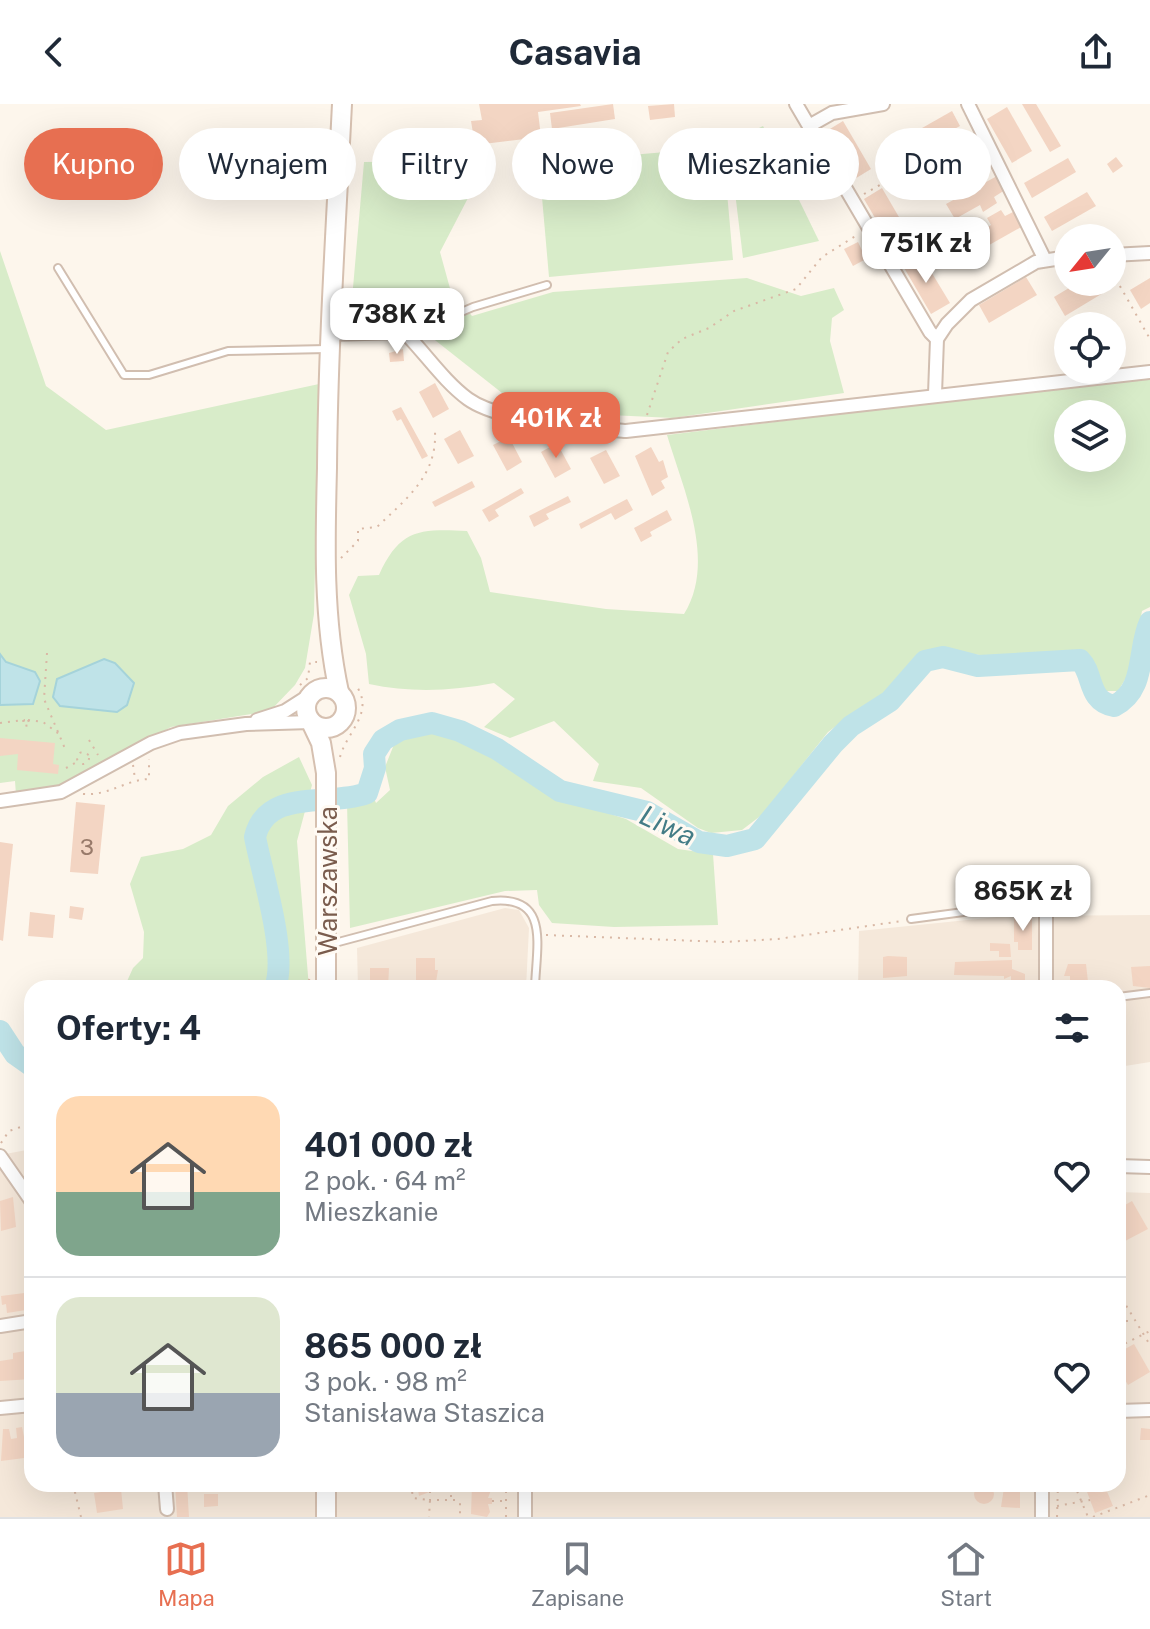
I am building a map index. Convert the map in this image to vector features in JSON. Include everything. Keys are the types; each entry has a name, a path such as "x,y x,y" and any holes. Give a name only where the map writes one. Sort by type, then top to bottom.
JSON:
{"main road":[{"path":"326,773 321,743 306,709 305,690 321,662 327,601 330,341 342,104"},
{"path":"326,773 338,725 347,707 346,687 327,601"},
{"path":"305,690 346,687"},
{"path":"311,722 324,728 338,725"},
{"name":"Warszawska","path":"326,773 326,980"},
{"path":"326,1492 326,1517"}],"street":[{"path":"796,104 930,332 937,339"},
{"path":"809,126 832,113 883,104"},
{"path":"968,104 1045,260"},
{"path":"1126,254 1150,253"},
{"path":"935,394 937,339 947,324 971,300 1036,262 1054,259"},
{"path":"330,341 386,330 408,336 452,385 483,408 584,428 642,430 935,394 1150,372"},
{"path":"246,724 285,711 305,690"},
{"path":"0,801 61,792 165,737 246,724 311,722"},
{"path":"1046,908 1046,980"},
{"path":"0,1156 24,1190"},
{"path":"1126,1166 1150,1167"},
{"path":"0,1326 24,1322"},
{"path":"0,1408 24,1406"},
{"path":"1126,1411 1150,1410"},
{"path":"166,1492 167,1509"},
{"path":"525,1492 525,1517"},
{"path":"1042,1492 1042,1517"}],"lane":[{"path":"58,268 124,375 149,375 228,351 330,341"},
{"path":"408,336 410,332 473,307 547,285"},
{"path":"327,945 492,901 512,899 531,910 536,935 535,980"},
{"path":"911,919 986,909 1046,908"},
{"path":"1126,996 1150,993"}],"path":[{"path":"853,201 875,188"},
{"path":"642,430 668,352 682,339 709,328 734,311 796,289 822,257 868,227"},
{"path":"1126,296 1150,339"},
{"path":"341,559 358,541 359,528 377,527 427,475 436,447 435,432"},
{"path":"341,543 341,570"},
{"path":"47,653 44,699 66,751"},
{"path":"305,690 310,662"},
{"path":"343,745 358,727 363,712 362,699 346,687"},
{"path":"26,720 30,725 26,727 26,734"},
{"path":"0,723 43,722 60,734"},
{"path":"89,740 100,760"},
{"path":"66,768 78,761 80,752 89,755 96,752"},
{"path":"78,761 86,764 89,755"},
{"path":"536,935 724,942 778,939 911,919"},
{"path":"0,1145 9,1131 24,1126"},
{"path":"1126,1305 1150,1345"},
{"path":"1126,1321 1136,1321"},
{"path":"1126,1343 1150,1331"},
{"path":"75,1492 81,1517"},
{"path":"412,1492 413,1498 451,1499 460,1503 460,1517"},
{"path":"429,1517 430,1492"},
{"path":"451,1492 451,1499"},
{"path":"506,1492 506,1517"},
{"path":"1057,1517 1058,1492"},
{"path":"1077,1492 1090,1517 1150,1495"},
{"path":"1057,1506 1090,1500"},
{"path":"492,1501 506,1501"}],"shaded area":[{"path":"505,908 519,910 529,928 526,980 358,980 357,948"},
{"path":"1150,915 1150,1062 1126,1066 1126,980 858,980 859,931 1007,916"},
{"path":"24,1150 24,1492 1126,1492 1126,1192 1150,1193 1150,1517 0,1517 0,1155"}],"green space":[{"path":"658,153 658,200 728,200 733,260 549,277 542,200 642,200 642,154"},
{"path":"364,162 372,162 372,200 467,200 440,252 451,292 472,316 553,292 747,278 801,296 834,288 844,310 832,318 830,341 844,393 673,418 525,411 412,322 350,322"},
{"path":"736,200 799,200 819,241 743,258"},
{"path":"0,251 46,386 106,430 319,384 314,614 305,668 295,685 270,711 171,727 54,790 16,795 15,781 0,783"},
{"path":"1150,377 1150,607 1142,611 1131,670 1118,691 1104,691 1091,657 1037,654 987,656 945,650 907,668 889,692 866,704 828,732 763,814 742,830 711,833 698,828 641,788 593,781 599,764 554,721 510,738 484,727 515,699 494,683 432,690 369,684 366,654 349,595 358,576 379,575 403,540 424,532 467,531 481,558 490,592 606,609 684,614 698,571 694,525 667,435 1092,384 1126,384 1126,380"},
{"path":"429,729 468,740 537,781 554,796 626,819 678,849 713,854 718,925 614,927 552,923 539,905 537,890 505,891 350,928 347,803 373,796 376,803 390,790 385,767 395,742"},
{"path":"299,757 312,785 297,841 308,980 128,980 133,968 143,958 144,932 130,884 141,857 183,849 211,835 228,806 263,777"}],"water":[{"path":"0,654 6,662 35,672 40,681 33,704 0,705"},
{"path":"104,659 115,663 134,683 127,705 117,712 60,706 53,697 57,679"}],"building":[{"path":"479,104 581,106 538,112 540,128 512,128 512,141 496,142 496,128 472,128 471,121 482,120"},
{"path":"613,104 615,119 552,128 550,113"},
{"path":"674,104 675,117 650,120 648,106"},
{"path":"1022,104 1036,104 1061,146 1050,152"},
{"path":"1007,107 1032,151 1012,163 987,119"},
{"path":"952,111 960,126 956,128 922,128"},
{"path":"843,121 847,128 832,128"},
{"path":"859,148 871,169 859,176"},
{"path":"1116,157 1123,166 1113,173 1107,164"},
{"path":"1068,158 1076,172 1032,198 1024,183"},
{"path":"997,176 1005,190 994,197 997,203 983,212 980,205 955,219 946,204 953,200 991,200 991,179"},
{"path":"875,192 875,200 889,200 910,236 892,247 864,199"},
{"path":"1087,192 1096,206 1064,224 1054,224 1052,231 1044,217"},
{"path":"1001,210 1005,216 1015,211 1023,226 975,253 966,239 991,225 987,218"},
{"path":"858,242 866,259 853,266 844,249"},
{"path":"921,255 950,303 931,314 903,266"},
{"path":"1026,277 1037,295 989,323 979,305"},
{"path":"1150,278 1150,303 1141,309 1130,290"},
{"path":"1098,296 1072,312 1063,312 1054,297"},
{"path":"403,349 404,361 390,362 389,353"},
{"path":"435,383 449,409 433,418 419,392"},
{"path":"401,407 428,456 422,459 401,419 397,421 392,411"},
{"path":"460,430 474,456 458,464 444,439"},
{"path":"509,437 522,462 507,471 493,445"},
{"path":"557,443 571,469 555,478 541,452"},
{"path":"651,447 659,462 663,460 668,477 661,481 665,488 652,496 635,456"},
{"path":"606,450 620,476 604,484 590,458"},
{"path":"472,481 475,487 435,507 432,502"},
{"path":"521,488 524,493 495,510 499,516 489,522 482,510"},
{"path":"568,496 571,502 546,514 549,519 534,527 529,516"},
{"path":"627,499 633,510 615,520 611,513 581,529 579,524"},
{"path":"667,510 672,520 650,532 652,536 641,542 634,528"},
{"path":"0,738 55,743 53,764 59,765 58,774 17,770 18,754 0,756"},
{"path":"76,802 105,805 98,874 70,872"},
{"path":"0,842 13,844 3,941 0,940"},
{"path":"70,906 84,908 82,920 69,918"},
{"path":"30,912 55,915 53,938 28,936"},
{"path":"1014,918 1032,918 1032,950 1018,950 1018,942 1014,942"},
{"path":"990,943 1010,944 1011,957 999,957 999,951 990,951"},
{"path":"883,957 907,957 907,976 883,978"},
{"path":"416,958 435,958 436,980 416,980"},
{"path":"1012,960 1012,969 1025,974 1025,980 1011,980 1011,976 1004,979 1004,976 954,975 955,962"},
{"path":"1068,964 1086,964 1088,980 1070,980 1070,976 1064,976"},
{"path":"1150,966 1150,988 1133,986 1131,967"},
{"path":"370,968 389,968 388,980 370,980"},
{"path":"13,1197 16,1227 1,1231 0,1201"},
{"path":"1132,1201 1148,1229 1126,1240 1126,1204"},
{"path":"24,1293 24,1310 7,1313 1,1296"},
{"path":"1134,1344 1150,1372 1128,1385 1126,1382 1126,1348"},
{"path":"24,1351 24,1380 0,1381 0,1361 13,1359 13,1353"},
{"path":"22,1427 24,1458 1,1461 3,1429 9,1429 11,1439 17,1438 16,1428"},
{"path":"1141,1428 1150,1429 1150,1440 1140,1440"},
{"path":"121,1492 123,1509 97,1513 94,1493"},
{"path":"175,1492 187,1492 189,1517 177,1517"},
{"path":"472,1492 490,1492 488,1498 492,1498 492,1504 488,1504 490,1512 487,1517 471,1514"},
{"path":"974,1492 994,1492 991,1501 984,1504 977,1501 974,1494"},
{"path":"1003,1492 1020,1492 1020,1508 1001,1507"},
{"path":"1087,1492 1107,1492 1113,1506 1095,1513"},
{"path":"204,1494 218,1494 218,1506 204,1507"}],"waterway":[{"name":"Liwa","path":"277,980 276,935 255,837 262,821 272,811 286,805 367,793 375,768 374,754 383,740 400,730 432,723 460,731 497,749 560,791 647,812 699,842 727,846 755,839 833,744 851,726 890,701 925,661 943,657 978,666 1080,660 1099,699 1114,706 1132,690 1150,622"},
{"name":"Liwa","path":"0,1031 15,1054 24,1060"}]}
